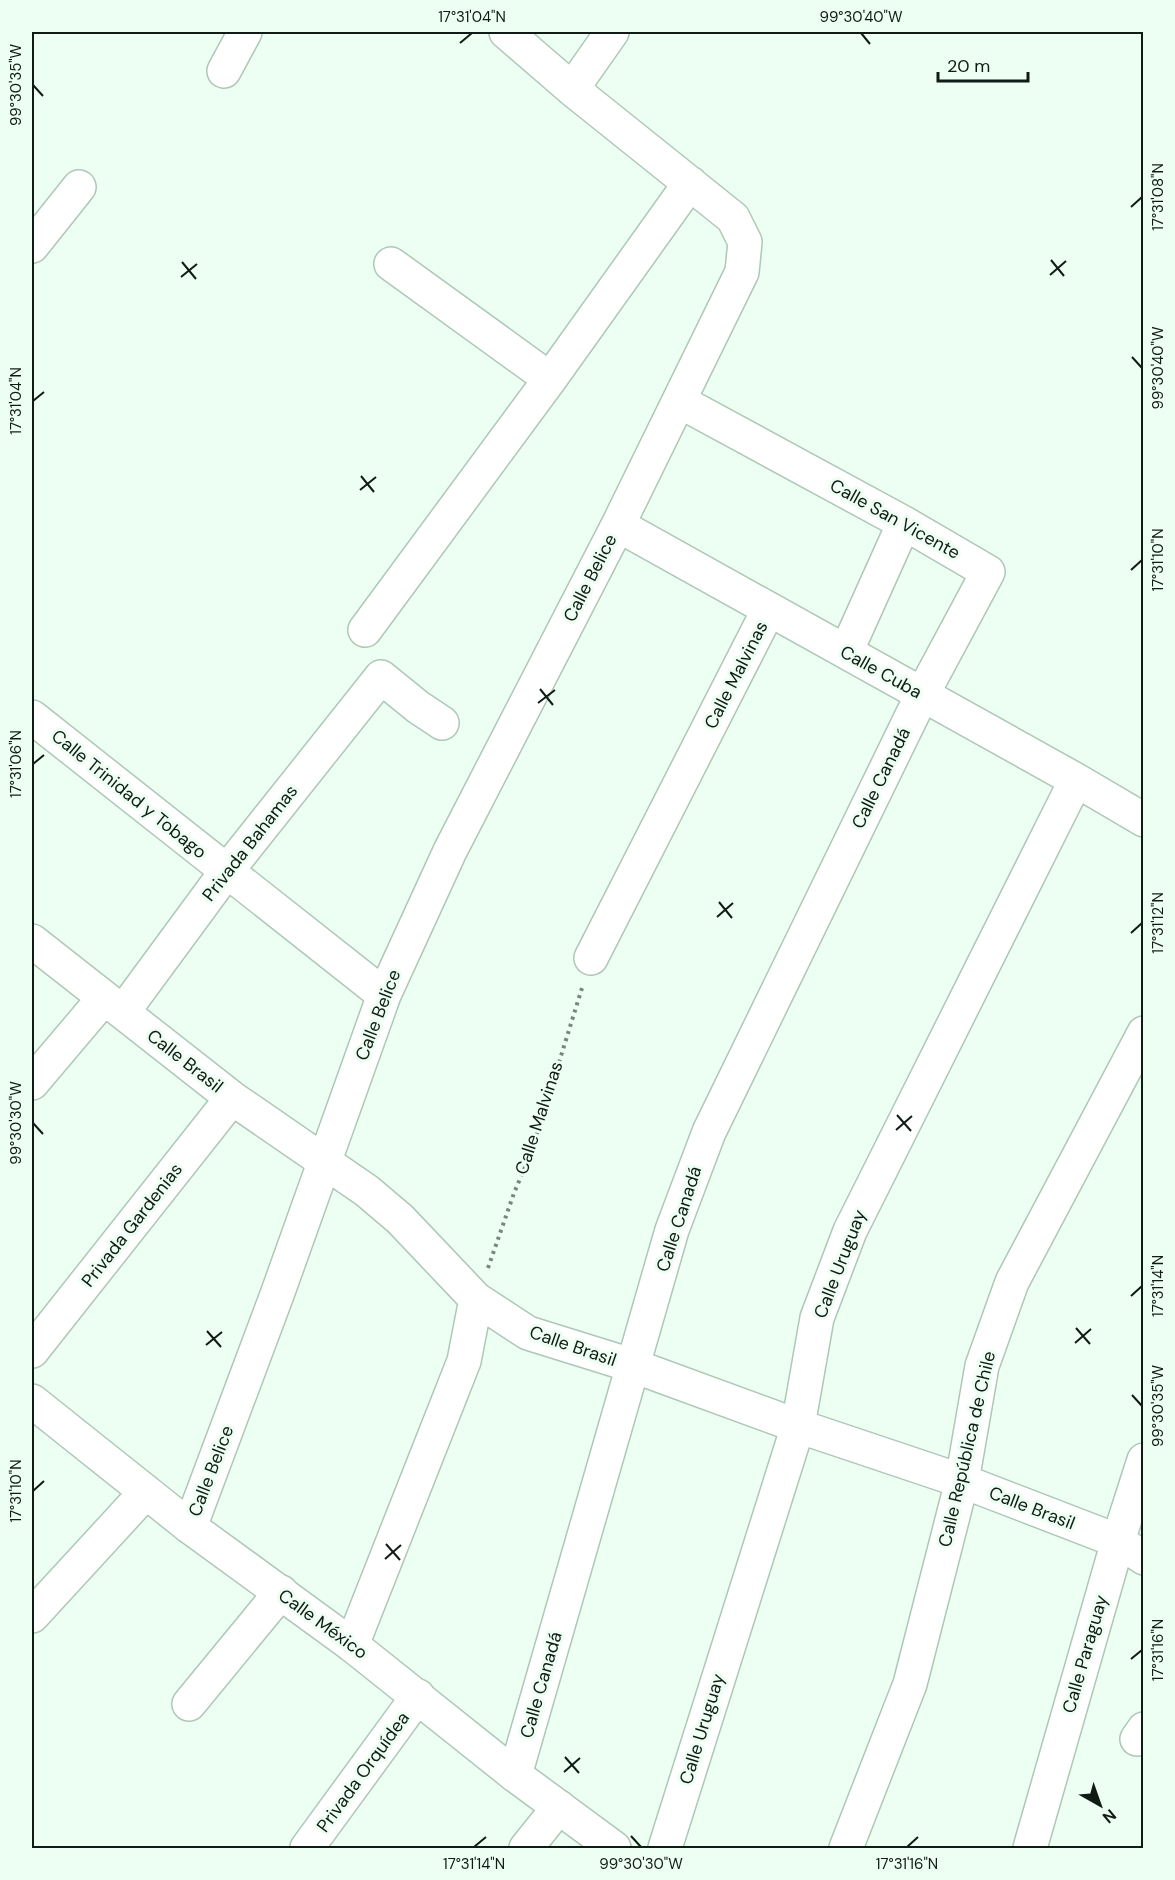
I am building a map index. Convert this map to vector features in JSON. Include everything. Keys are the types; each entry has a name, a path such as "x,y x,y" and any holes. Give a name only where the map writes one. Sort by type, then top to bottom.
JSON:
{"street":[{"path":"224,71 245,32"},
{"name":"Calle Belice","path":"190,1527 278,1292 384,995 450,851 618,525 742,272 745,242 733,218 572,89 506,32"},
{"path":"572,89 612,32"},
{"path":"365,630 550,379 690,183"},
{"path":"32,246 80,187"},
{"path":"390,264 550,379"},
{"name":"Calle San Vicente","path":"679,401 904,523 988,572 922,695"},
{"path":"846,652 904,523"},
{"name":"Calle Cuba","path":"618,525 1076,780 1143,820"},
{"name":"Calle Malvinas","path":"591,958 769,609"},
{"name":"Privada Bahamas","path":"32,1083 114,1005 226,872 381,677 442,723"},
{"name":"Calle Canadá","path":"514,1775 672,1230 709,1132 922,695"},
{"name":"Calle Trinidad y Tobago","path":"32,717 384,995"},
{"name":"Calle Uruguay","path":"665,1848 798,1426 817,1318 850,1231 1076,780"},
{"name":"Calle Brasil","path":"32,941 232,1098 367,1191 400,1219 476,1299 528,1333 634,1366 798,1426 962,1481 1131,1549"},
{"name":"Calle República de Chile","path":"846,1848 910,1684 962,1481 982,1366 1012,1282 1143,1033"},
{"name":"Privada Gardenias","path":"32,1352 232,1098"},
{"path":"352,1645 464,1361 476,1299"},
{"name":"Calle México","path":"32,1401 190,1527 352,1645 514,1775 614,1848"},
{"name":"Calle Paraguay","path":"1039,1843 1131,1549 1143,1461"},
{"path":"32,1616 146,1492"},
{"path":"189,1704 281,1592"},
{"name":"Privada Orquídea","path":"307,1848 418,1696"},
{"path":"526,1848 559,1807"}],"path":[{"name":"Calle Malvinas","path":"476,1299 514,1193 531,1153 591,958"}]}
